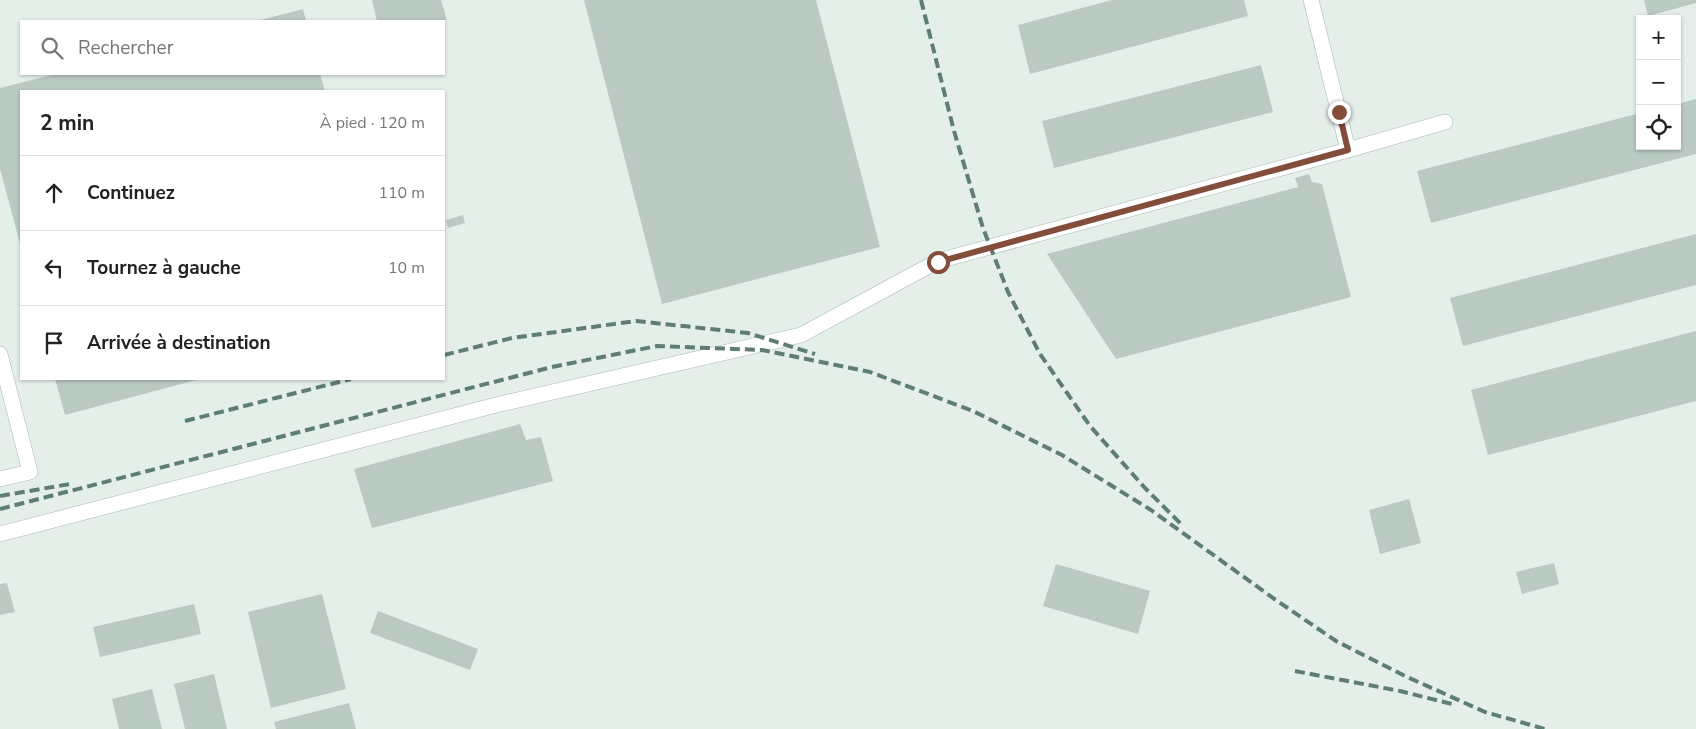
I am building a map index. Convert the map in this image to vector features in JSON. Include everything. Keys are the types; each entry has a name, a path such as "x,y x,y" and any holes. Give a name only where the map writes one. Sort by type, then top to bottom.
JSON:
{"lane":[{"path":"1311,0 1348,150"},
{"path":"0,534 496,405 801,335 938,262 1445,122"},
{"path":"0,354 30,472 0,479"}],"building":[{"path":"372,0 441,0 447,20 445,20 377,20"},
{"path":"584,0 816,0 880,247 662,304"},
{"path":"1112,0 1244,0 1248,16 1030,74 1018,25"},
{"path":"1644,0 1696,0 1696,3 1648,15"},
{"path":"303,9 306,20 261,20"},
{"path":"1261,65 1273,112 1054,168 1042,121"},
{"path":"51,75 320,75 325,90 20,90 20,243 0,169 0,88"},
{"path":"1696,99 1696,154 1431,223 1417,171 1636,114 1636,150 1681,150 1681,103"},
{"path":"1309,174 1312,182 1322,184 1351,297 1116,359 1047,254 1298,187 1295,178"},
{"path":"463,215 465,223 448,228 446,220"},
{"path":"1696,234 1696,285 1463,346 1450,298"},
{"path":"1696,331 1696,401 1488,455 1471,390"},
{"path":"55,380 196,380 65,415"},
{"path":"520,424 526,440 541,437 553,481 372,528 354,469"},
{"path":"1409,499 1421,543 1380,554 1369,510"},
{"path":"1554,563 1559,584 1522,594 1516,572"},
{"path":"1056,564 1150,591 1138,634 1043,606"},
{"path":"7,583 15,612 0,615 0,584"},
{"path":"322,594 346,689 271,708 248,612"},
{"path":"194,604 201,634 100,657 93,627"},
{"path":"378,611 478,649 470,670 370,633"},
{"path":"214,674 227,729 185,729 174,684"},
{"path":"152,689 162,729 119,729 112,699"},
{"path":"349,703 356,729 276,729 274,722"}],"railway":[{"path":"921,0 954,131 983,228 1008,292 1040,354 1090,426 1145,488 1183,526"},
{"path":"445,355 512,338 636,321 748,333 815,354"},
{"path":"0,509 552,367 657,346 762,350 870,372 973,411 1062,455 1151,510 1336,641 1405,676 1485,712 1545,729"},
{"path":"185,421 347,380"},
{"path":"0,496 70,484"},
{"path":"1295,671 1400,691 1456,705"}],"route":[{"path":"938,262 1348,150 1339,112"}]}
